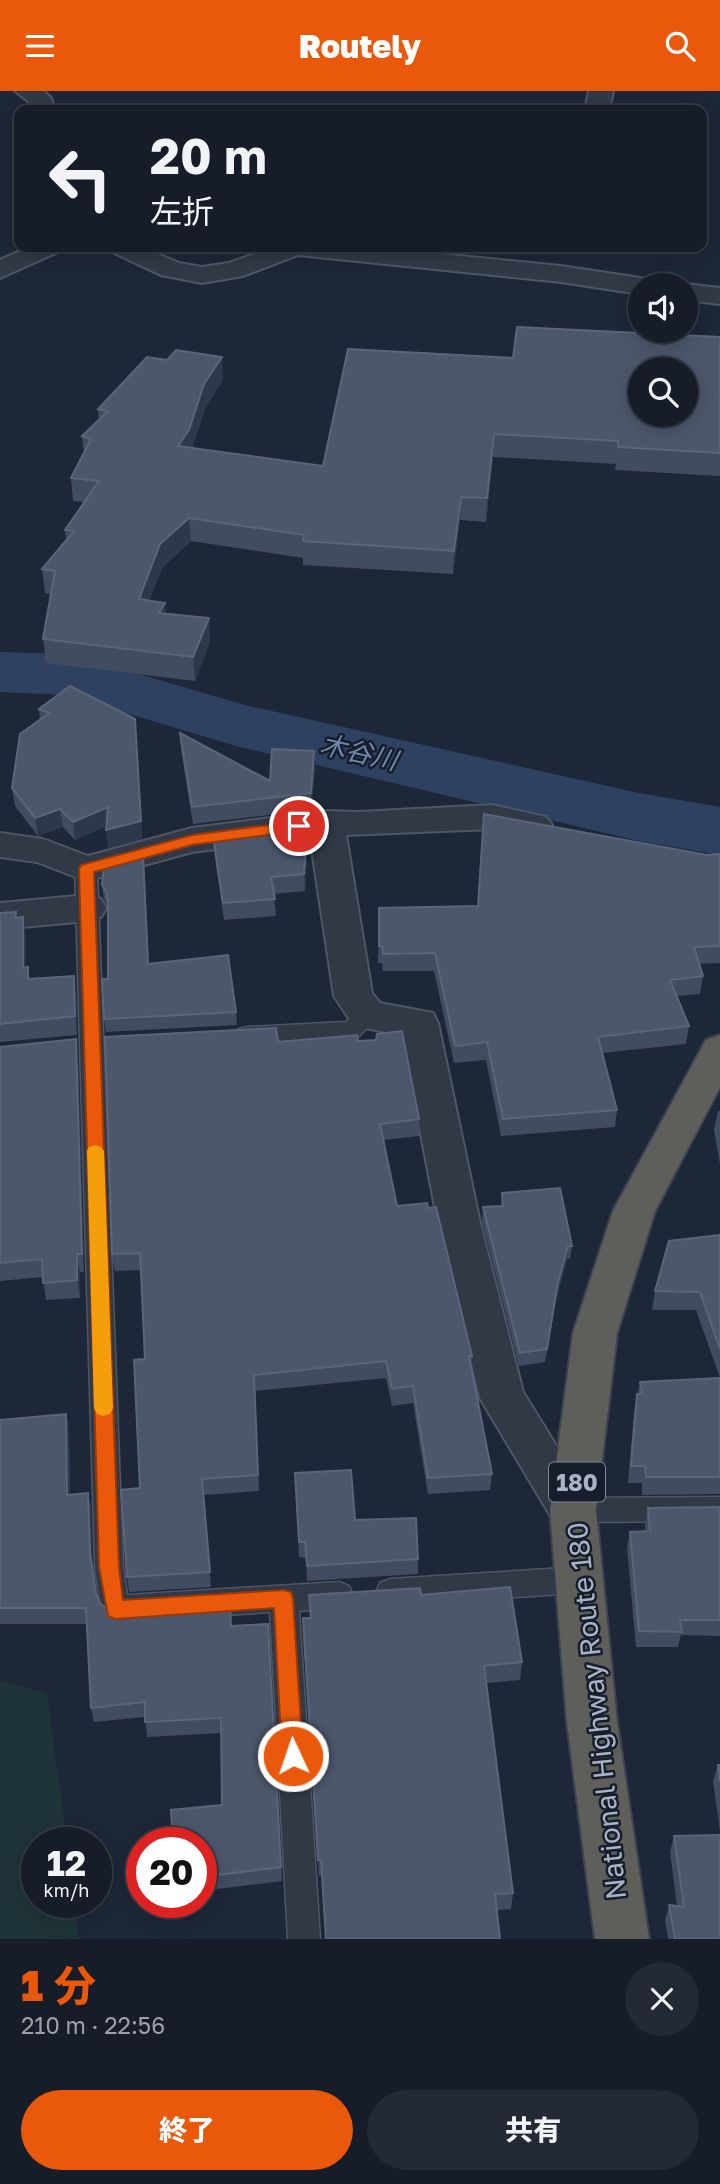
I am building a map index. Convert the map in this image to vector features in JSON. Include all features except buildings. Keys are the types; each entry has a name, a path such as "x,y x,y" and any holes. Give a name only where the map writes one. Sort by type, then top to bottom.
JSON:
{"highway":[{"name":"National Highway Route 180","path":"622,1939 592,1722 573,1510 598,1320 634,1210 720,1050"}],"street":[{"path":"27,91 39,98 41,105"},
{"path":"0,270 38,252"},
{"path":"132,252 172,270 205,275 249,267 284,252"},
{"path":"344,252 561,274 628,284"},
{"path":"561,274 565,252"},
{"path":"698,293 720,296"},
{"path":"0,845 43,851 86,869 192,840 326,823 359,824 492,817 572,832"},
{"path":"326,823 353,996 369,1016 419,1023 459,1223 502,1398 573,1510"},
{"path":"0,916 88,908"}],"lane":[{"path":"86,869 88,908 78,1045 109,1567 115,1609 579,1580"},
{"path":"228,1036 351,1030 369,1016"},
{"path":"78,1045 119,1042"},
{"path":"573,1510 720,1509"},
{"path":"284,1599 304,1939"}],"green space":[{"path":"0,1680 47,1694 65,1827 21,1827 21,1918 76,1918 79,1939 0,1939"}],"waterway":[{"name":"木谷川","path":"0,672 70,675 236,724 639,817 720,831"}],"slow traffic":[{"path":"95,1151 103,1408"}],"route":[{"path":"293,1756 284,1599 115,1609 109,1567 86,869 192,840 299,826"}]}
